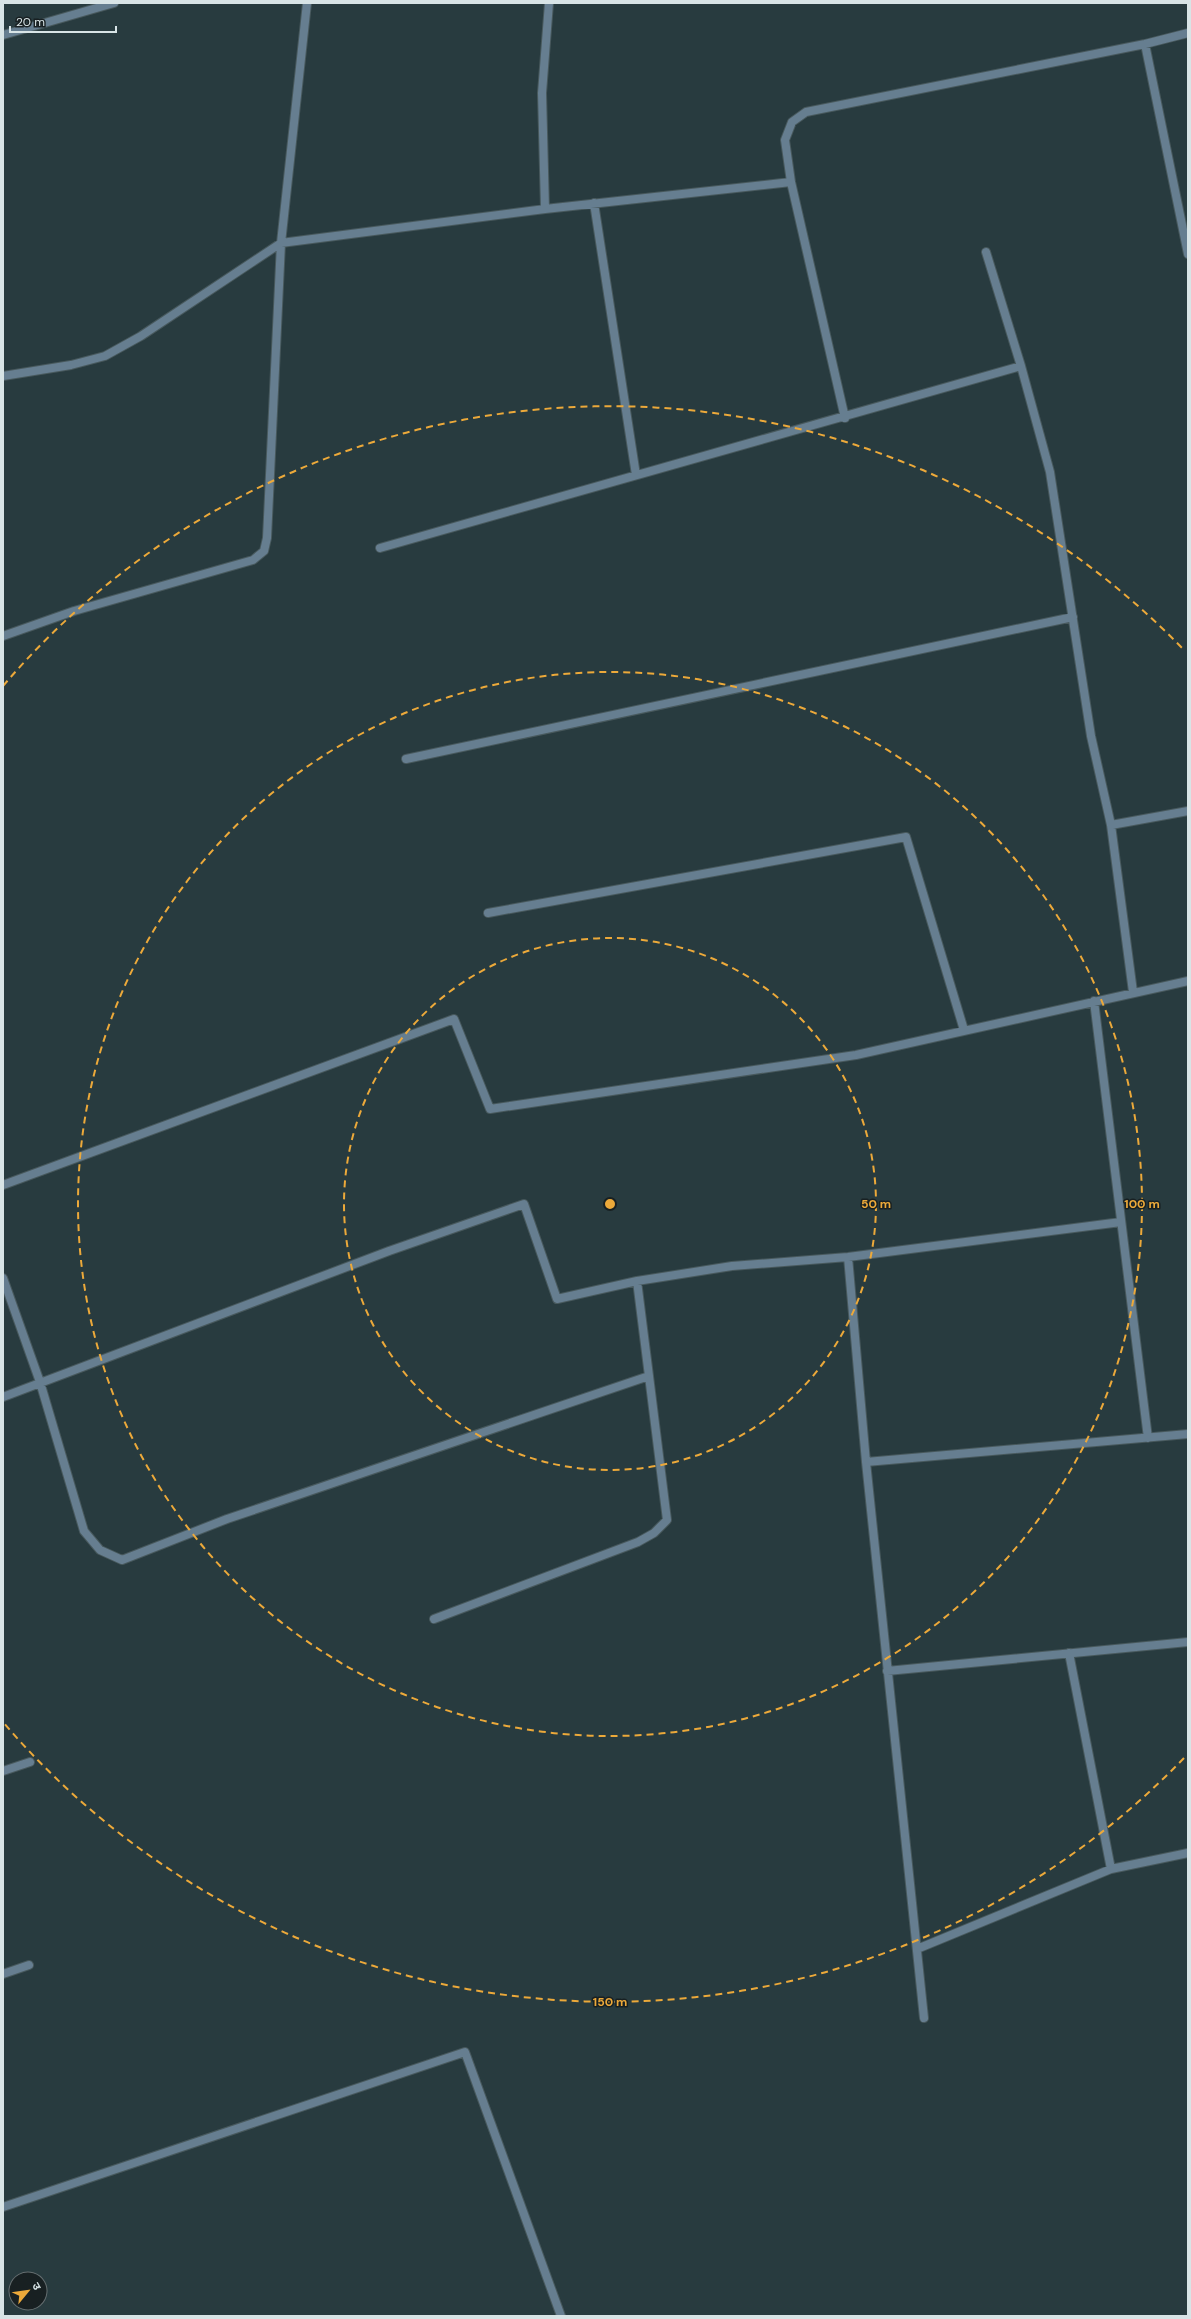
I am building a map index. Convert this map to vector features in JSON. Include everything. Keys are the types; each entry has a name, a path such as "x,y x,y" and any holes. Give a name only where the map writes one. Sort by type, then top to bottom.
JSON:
{"street":[{"path":"3,35 114,3"},
{"path":"3,636 74,611 253,560 264,551 267,538 281,243 307,3"},
{"path":"545,209 542,93 548,3"},
{"path":"845,418 791,182 786,140 792,122 806,112 1145,44 1188,33"},
{"path":"1145,44 1188,254"},
{"path":"3,376 71,365 105,356 141,336 281,243 594,203 791,182"},
{"path":"594,203 636,475"},
{"path":"986,252 1021,366 1050,472 1091,736 1111,825 1133,992"},
{"path":"380,548 636,475 845,418 1021,366"},
{"path":"406,760 1073,617"},
{"path":"1111,825 1188,811"},
{"path":"488,913 906,836 964,1030"},
{"path":"3,1185 454,1018 490,1109 856,1055 1133,992 1188,981"},
{"path":"1094,1001 1148,1438"},
{"path":"3,1397 389,1251 524,1204 557,1299 637,1281 732,1266 848,1257 1121,1222"},
{"path":"848,1257 866,1462 924,2018"},
{"path":"3,1278 40,1382 84,1531 100,1550 122,1560 228,1519 649,1376"},
{"path":"434,1619 638,1542 654,1533 667,1520 637,1281"},
{"path":"866,1462 1188,1434"},
{"path":"887,1671 1188,1642"},
{"path":"1069,1653 1111,1869"},
{"path":"3,1771 30,1762"},
{"path":"917,1949 1111,1869 1188,1853"},
{"path":"3,1974 29,1965"},
{"path":"3,2207 465,2052 562,2316"}]}
